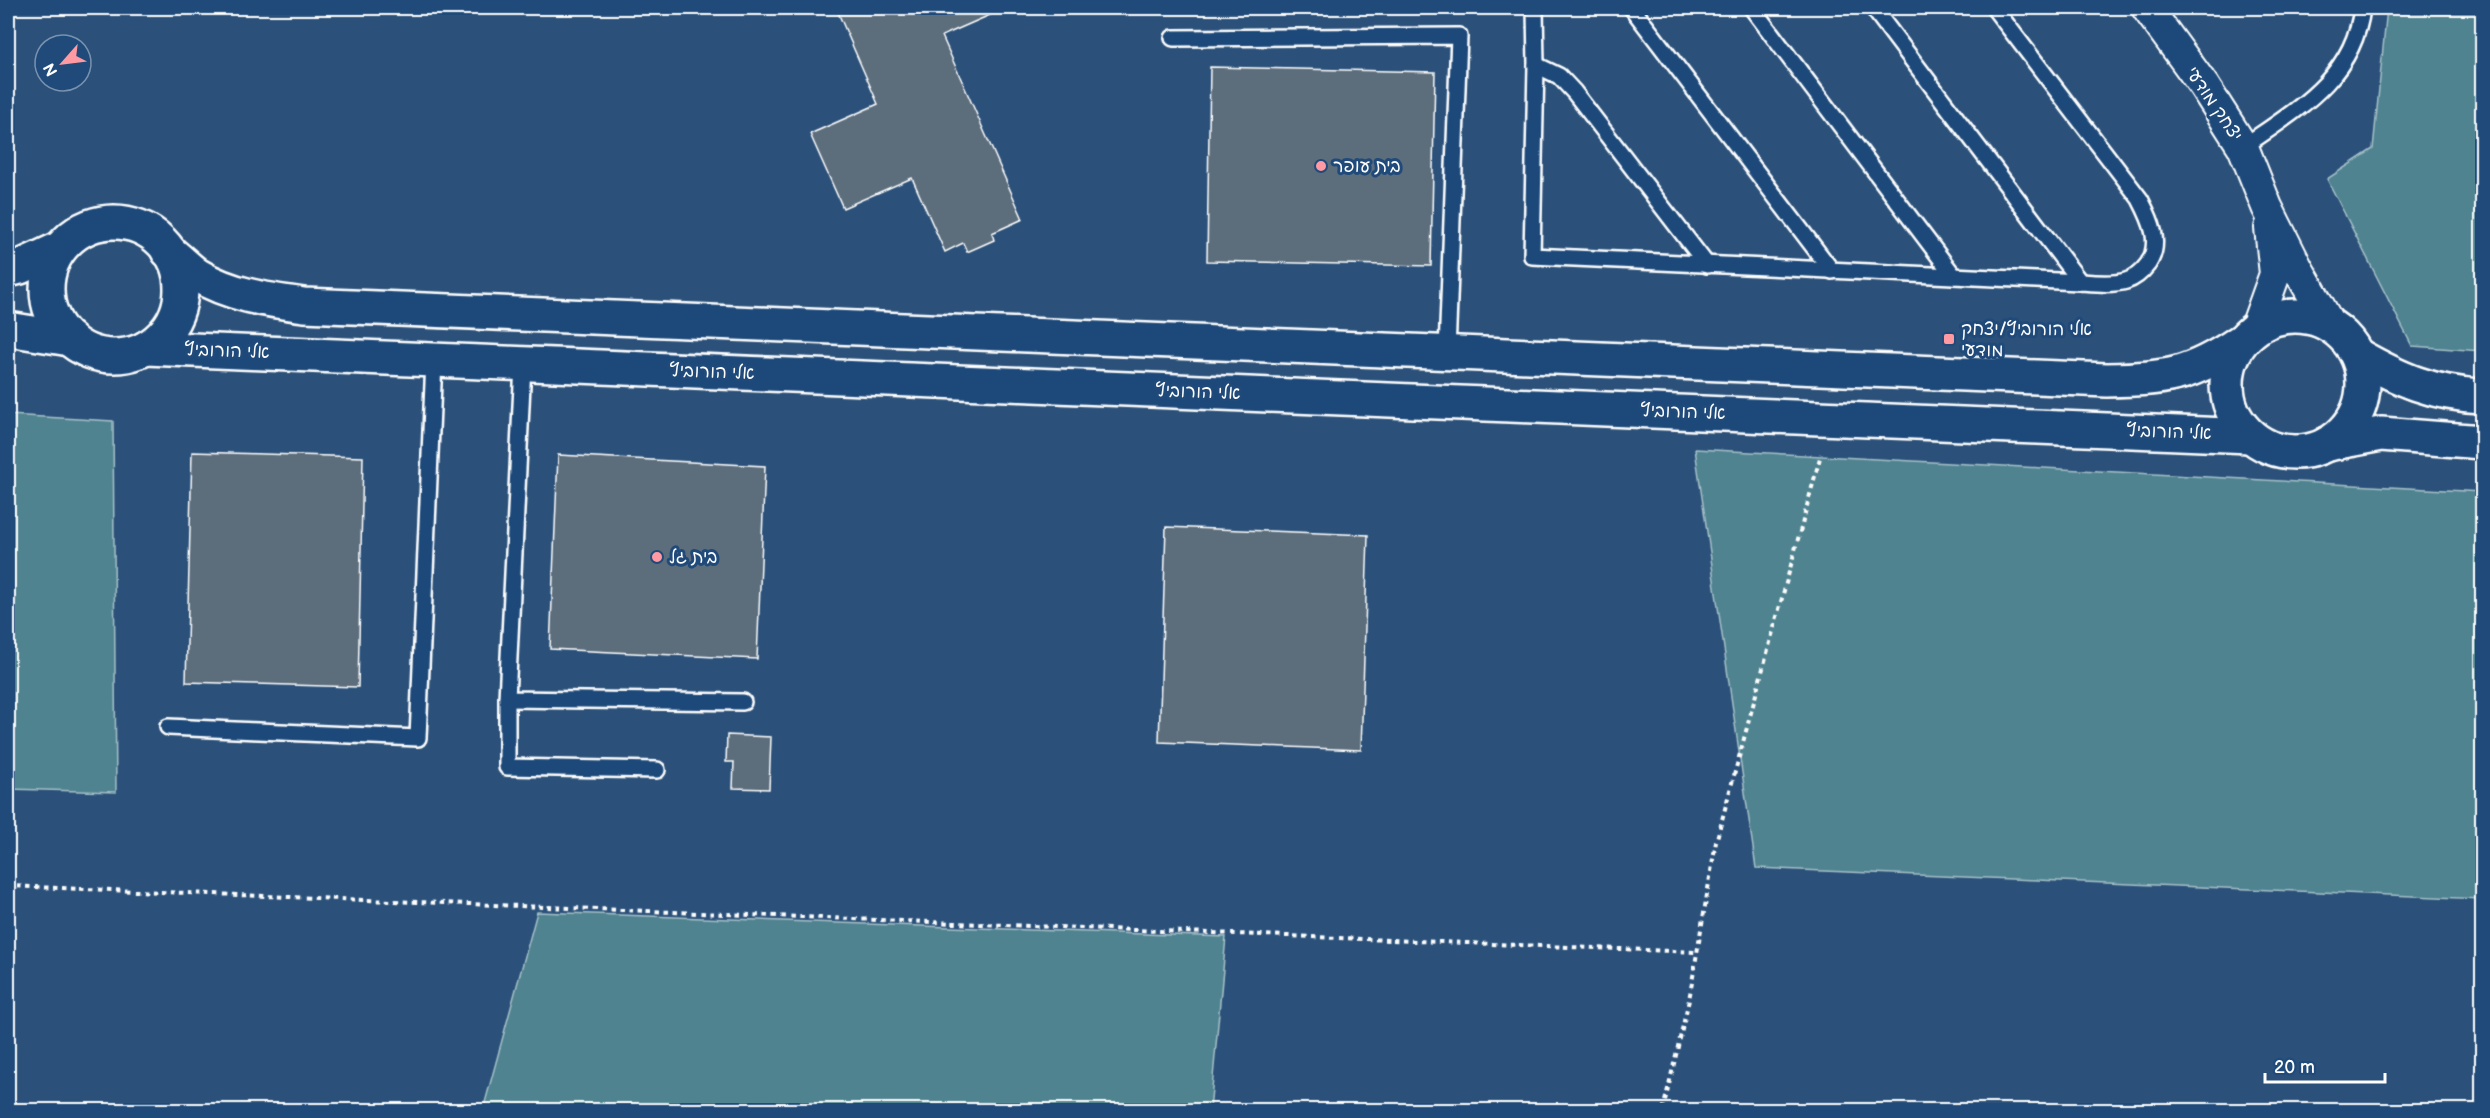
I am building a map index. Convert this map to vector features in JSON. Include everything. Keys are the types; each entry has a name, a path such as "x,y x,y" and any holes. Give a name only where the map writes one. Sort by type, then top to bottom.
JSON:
{"street":[{"name":"יצחק מודעי","path":"2147,8 2204,86 2243,147 2267,207 2298,269 2330,325"},
{"name":"יצחק מודעי","path":"2248,335 2275,274 2267,207"},
{"path":"168,250 178,271 179,304 170,325 146,348 127,354 106,356 87,350 70,339 56,322 48,302 47,280 53,259 59,249 81,230 100,223 119,222 147,231 196,274 223,289 263,299 304,305 2107,380 2150,379 2182,373 2212,361 2248,335 2284,316 2316,318 2330,325 2346,338 2357,356 2363,376 2362,396 2356,415 2344,432 2327,444"},
{"path":"8,270 59,249"},
{"path":"8,329 70,339"},
{"path":"2248,335 2229,362 2226,382 2229,401 2236,420 2250,436 2267,447 2287,452 2308,452 2327,444 2381,434 2482,442"},
{"name":"אלי הורוביץ","path":"146,348 2250,436"},
{"path":"2357,356 2410,384 2445,393 2482,396"}],"lane":[{"path":"1535,8 1532,256 2080,282 2126,281 2142,273 2154,254 2155,236 2149,216 2140,199 1994,8"},
{"path":"1632,8 1832,271"},
{"path":"1752,8 1954,276"},
{"path":"1873,8 2080,282"},
{"path":"2243,147 2315,95 2341,67 2360,27 2362,8"},
{"path":"1173,38 1459,36 1447,352"},
{"path":"1536,65 1558,76 1574,92 1707,265"},
{"path":"168,727 418,738 434,360"},
{"path":"523,364 507,699 507,767 657,770"},
{"path":"507,699 743,702"}],"path":[{"path":"1663,1110 1689,999 1716,842 1794,560 1830,418"},
{"path":"8,886 1697,952"}],"green space":[{"path":"2387,8 2482,8 2482,351 2412,346 2327,179 2373,149"},
{"path":"8,415 113,421 116,792 8,789"},
{"path":"1695,449 2482,492 2482,899 1756,868"},
{"path":"537,912 1226,937 1210,1110 483,1110"}],"building":[{"path":"836,8 1006,8 942,36 1023,219 992,233 994,240 967,252 963,243 945,252 912,178 843,208 810,134 878,104"},
{"name":"בית עופר","path":"1210,67 1435,72 1431,266 1207,261"},
{"path":"192,452 363,457 358,687 186,682"},
{"name":"בית גל","path":"558,455 765,466 757,659 550,649"},
{"path":"1166,527 1368,535 1361,750 1159,742"},
{"path":"727,735 771,737 769,789 733,788 734,762 726,762"}],"place":[{"name":"בית עופר","path":"1321,166"},
{"name":"אלי הורוביץ/יצחק מודעי","path":"1949,339"},
{"name":"בית גל","path":"657,557"}]}
